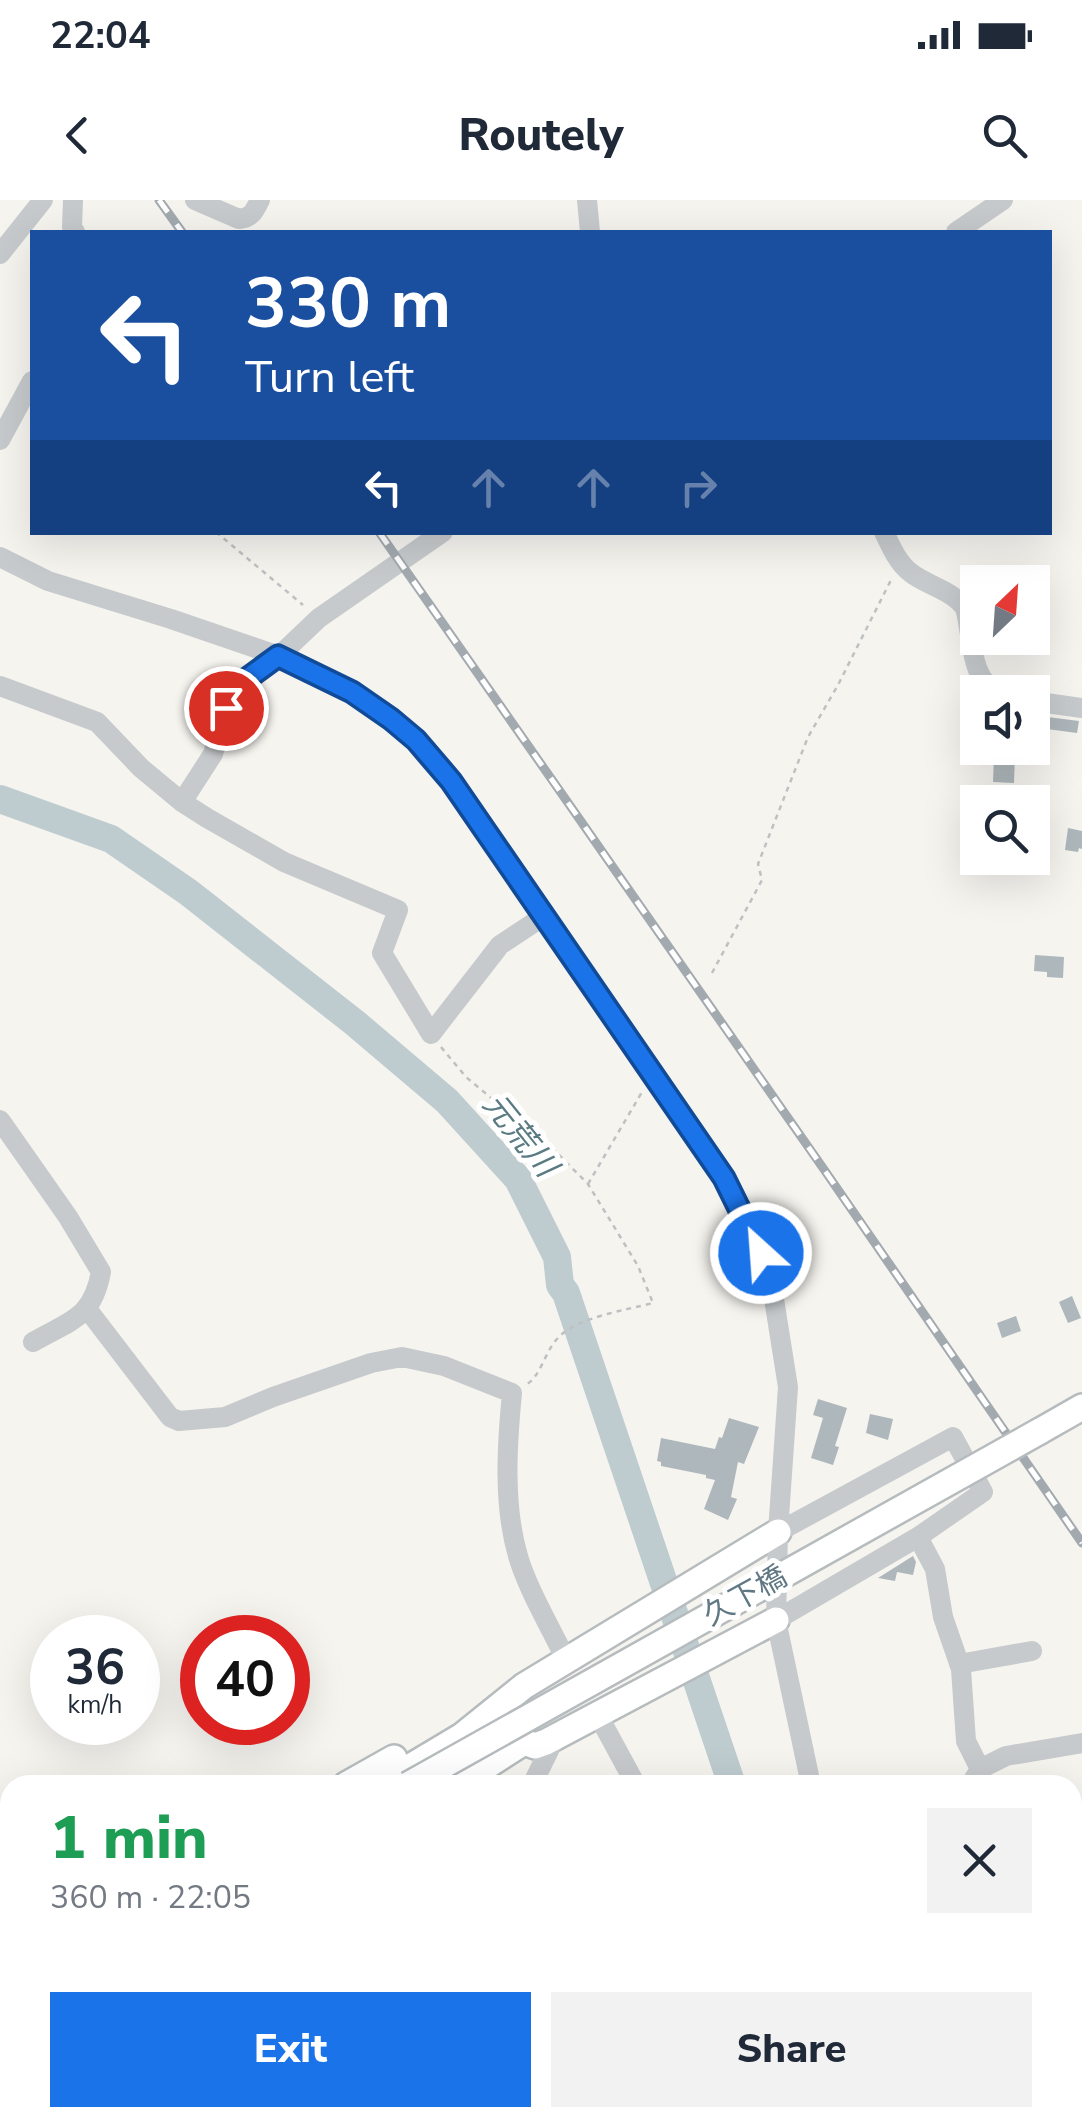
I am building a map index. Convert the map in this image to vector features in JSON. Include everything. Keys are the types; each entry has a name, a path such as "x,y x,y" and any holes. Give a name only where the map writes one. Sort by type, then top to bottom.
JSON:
{"main road":[{"name":"久下橋","path":"408,1775 1082,1407"},
{"path":"488,1716 546,1691 839,1527 1040,1430"},
{"path":"557,1728 825,1571 1040,1430"},
{"path":"404,1775 524,1686 778,1532"},
{"path":"471,1775 524,1742 598,1715 776,1620"},
{"path":"365,1775 404,1755 428,1758"}],"street":[{"path":"73,200 74,230"},
{"path":"194,200 239,219 252,215 260,200"},
{"path":"587,200 590,230"},
{"path":"959,230 1003,200"},
{"path":"0,254 40,201"},
{"path":"0,440 30,384"},
{"path":"182,802 213,754 226,708 248,678 319,618 439,535"},
{"path":"885,535 892,551 910,572 965,608 979,675"},
{"path":"0,557 48,581 278,656 352,692 416,740 451,781 724,1178 770,1274 788,1387 776,1620 810,1775"},
{"path":"0,686 97,722 140,768 182,802 284,862 398,910 382,953 430,1034 500,944 544,916"},
{"path":"1050,704 1082,708"},
{"path":"0,1120 68,1216 100,1272 97,1292 88,1310 33,1342"},
{"path":"88,1310 170,1417 179,1420 225,1417 371,1363 402,1357 444,1366 512,1393 507,1453 513,1536 519,1560 566,1662"},
{"path":"776,1620 918,1537 983,1492 954,1437 778,1532"},
{"path":"918,1537 935,1569 943,1617 960,1664 966,1741 974,1775"},
{"path":"960,1664 1032,1650"},
{"path":"598,1715 631,1775"},
{"path":"536,1775 557,1728"},
{"path":"978,1775 1006,1756 1082,1744"}],"path":[{"path":"220,535 319,618"},
{"path":"712,973 762,880 758,864 808,736 900,561"},
{"path":"430,1034 466,1076 588,1184 638,1266 653,1303 592,1319 560,1334 534,1380 512,1393"},
{"path":"588,1184 653,1074"}],"building":[{"path":"1050,717 1079,721 1077,733 1050,729"},
{"path":"994,765 1015,765 1014,783 993,782"},
{"path":"1068,828 1082,831 1082,849 1078,852 1065,850"},
{"path":"1035,955 1064,957 1063,978 1034,971"},
{"path":"1072,1296 1081,1318 1068,1323 1059,1302"},
{"path":"1016,1316 1021,1331 1002,1338 997,1323"},
{"path":"818,1399 847,1408 833,1465 811,1458 823,1418 813,1415"},
{"path":"870,1414 893,1419 888,1440 866,1433"},
{"path":"729,1418 759,1427 744,1464 738,1462 731,1497 737,1499 728,1520 704,1509 715,1480 661,1466 657,1461 661,1438 715,1449"},
{"path":"913,1556 913,1575 897,1572 895,1581 878,1578"}],"waterway":[{"name":"元荒川","path":"0,799 111,839 188,892 447,1101 518,1179 557,1257 560,1285 566,1293 729,1775"}],"railway":[{"path":"159,200 181,230"},
{"path":"381,535 1082,1543"}],"route":[{"path":"226,708 248,678 278,656 352,692 416,740 451,781 724,1178 761,1253"}]}
